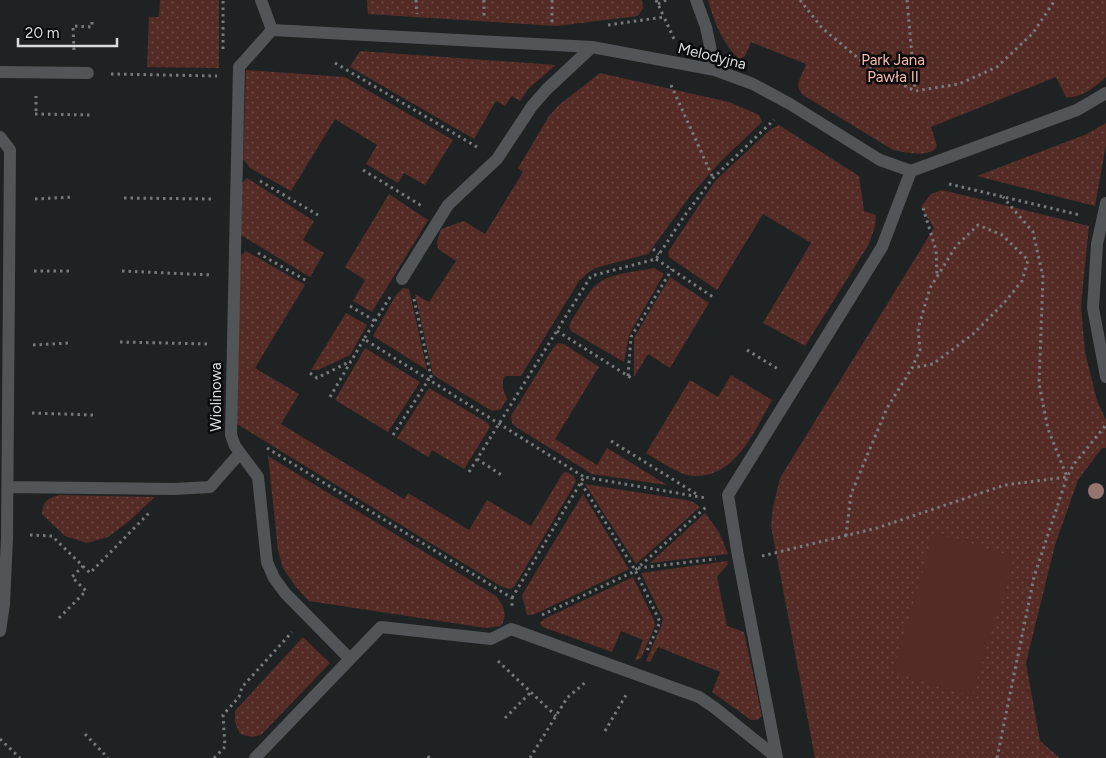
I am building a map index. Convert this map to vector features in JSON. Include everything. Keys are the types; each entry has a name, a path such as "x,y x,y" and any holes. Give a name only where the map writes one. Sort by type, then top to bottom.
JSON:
{"street":[{"path":"261,0 272,30"},
{"path":"696,0 706,27 715,70"},
{"name":"Melodyjna","path":"272,30 592,47 715,70 753,84 790,104 880,160 911,171"},
{"name":"Wiolinowa","path":"272,30 239,67 231,435 235,446 258,476 267,562 274,578 285,594 350,659"},
{"path":"402,279 448,205 497,159 542,94 592,47"},
{"path":"0,72 88,74"},
{"path":"776,758 728,495 882,247 911,171 1077,110 1106,93"},
{"path":"0,137 10,150 8,487 4,604 0,631"},
{"path":"1106,204 1104,221 1097,244 1093,308 1106,377"},
{"path":"8,487 210,487 240,453"},
{"path":"255,758 381,627 491,639 511,629 606,665 638,674 699,697 776,758"}],"path":[{"path":"223,0 223,76"},
{"path":"416,0 417,21"},
{"path":"484,0 484,25"},
{"path":"552,0 552,29"},
{"path":"656,0 664,17"},
{"path":"658,4 666,0"},
{"path":"800,0 822,28 870,68 915,91 959,84 997,67 1033,33 1055,0"},
{"path":"907,0 915,91"},
{"path":"74,26 92,27 92,18"},
{"path":"335,63 497,159"},
{"path":"88,74 238,77"},
{"path":"670,85 713,178"},
{"path":"35,114 91,115"},
{"path":"469,472 591,276 656,259 685,215 713,178 776,118"},
{"path":"236,166 318,215"},
{"path":"363,170 440,217"},
{"path":"949,184 1104,221"},
{"path":"35,199 73,197"},
{"path":"1004,197 1033,232 1043,277 1039,384 1048,429 1067,477"},
{"path":"124,198 235,200"},
{"path":"922,205 936,250 938,276"},
{"path":"846,536 851,494 887,408 912,368 920,350 918,329 930,288 956,246 978,225 1002,235 1028,260 1022,281 1004,303 973,334 933,364 912,368"},
{"path":"234,239 307,281"},
{"path":"653,249 659,254"},
{"path":"656,259 713,297"},
{"path":"628,376 631,337 672,269"},
{"path":"34,271 71,272"},
{"path":"122,271 234,276"},
{"path":"330,397 402,279 411,285 430,380 393,435"},
{"path":"350,306 375,321"},
{"path":"557,331 633,379"},
{"path":"364,339 584,477 709,498"},
{"path":"120,342 232,345"},
{"path":"33,345 70,343"},
{"path":"747,350 798,382"},
{"path":"310,373 317,378 352,361"},
{"path":"32,413 93,415"},
{"path":"997,758 1034,576 1067,477 1074,464 1106,425"},
{"path":"231,435 269,449 512,598"},
{"path":"611,441 701,497"},
{"path":"477,459 503,476"},
{"path":"584,477 512,598 511,629 636,569 709,505"},
{"path":"636,569 738,556 751,558 877,528 1005,486 1067,477"},
{"path":"581,483 636,569 660,622 638,674 604,731"},
{"path":"29,535 52,536 90,573 174,488"},
{"path":"59,618 86,591 72,577 83,566"},
{"path":"216,757 225,747 223,715 239,697 242,687 306,616"},
{"path":"491,639 491,654 556,716"},
{"path":"530,758 567,698 606,665"},
{"path":"505,718 531,692"},
{"path":"85,734 108,758"},
{"path":"0,739 20,758"}],"green space":[{"path":"160,0 219,0 219,68 147,67 149,17 159,17"},
{"path":"367,0 642,0 643,8 638,16 556,26 368,14"},
{"name":"Park Jana Pawła II","path":"708,0 1106,0 1106,77 1088,91 1077,96 1066,97 1056,77 931,127 937,146 934,150 917,154 893,150 803,95 798,84 806,64 751,42 745,56 740,60 720,33"},
{"path":"360,51 556,65 528,89 520,101 512,96 505,106 496,101 474,139 350,67"},
{"path":"246,70 345,77 453,140 425,185 404,173 398,183 366,164 377,145 335,119 291,191 250,168 243,159"},
{"path":"600,73 729,102 759,115 762,122 722,160 690,196 648,254 595,268 579,281 521,376 505,376 503,385 507,399 501,409 492,411 433,375 415,294 429,302 456,261 438,249 437,242 441,229 464,221 485,234 523,172 518,168 549,116 559,105"},
{"path":"1106,123 1106,145 1095,206 977,176 1087,134"},
{"path":"779,125 859,176 864,211 876,215 875,226 869,244 805,346 763,323 811,243 763,214 717,290 669,257 668,252 715,181 771,129"},
{"path":"247,178 314,221 303,240 324,253 310,277 241,235 242,183"},
{"path":"942,190 1089,226 1081,306 1085,352 1097,401 1106,420 1106,448 1102,448 1078,480 1055,545 1026,663 1040,741 1060,758 815,758 771,526 773,507 780,478 934,228 921,207 931,194"},
{"path":"389,194 428,220 372,312 353,301 365,280 345,267"},
{"path":"246,251 305,285 255,368 299,394 281,424 404,499 408,493 469,530 487,500 531,526 563,473 566,472 574,476 576,482 514,587 510,589 502,587 237,424 240,256"},
{"path":"654,268 664,274 629,335 624,362 571,331 569,327 571,321 589,293 598,284 612,276"},
{"path":"670,277 709,303 670,368 648,354 634,377 634,338"},
{"path":"403,288 409,289 427,370 373,336 396,295"},
{"path":"346,313 367,325 350,355 318,370 311,370"},
{"path":"558,343 564,344 599,367 555,439 597,465 607,448 667,485 592,474 512,423 511,416"},
{"path":"365,348 420,382 388,432 335,400"},
{"path":"731,375 772,400 751,437 733,460 722,469 709,474 694,476 676,471 646,453 690,380 718,397"},
{"path":"429,388 488,423 490,427 464,469 432,450 428,457 397,438"},
{"path":"268,456 496,596 505,614 501,626 486,628 309,601 296,587 283,568 278,550"},
{"path":"585,484 686,500 700,507 636,564"},
{"path":"583,494 629,569 533,615 527,615 522,595"},
{"path":"59,495 155,497 128,522 108,537 87,543 65,536 42,514 46,501"},
{"path":"705,513 719,532 728,554 650,563"},
{"path":"934,533 1014,557 972,696 893,672"},
{"path":"727,561 728,564 717,577 727,626 744,632 762,716 757,720 751,720 712,692 720,672 658,647 650,662 646,661 663,619 641,573"},
{"path":"633,577 654,620 655,626 641,658 635,661 643,640 621,631 612,652 543,627 540,623 544,619"},
{"path":"303,637 330,663 261,735 252,737 240,734 235,722 235,711"}]}
